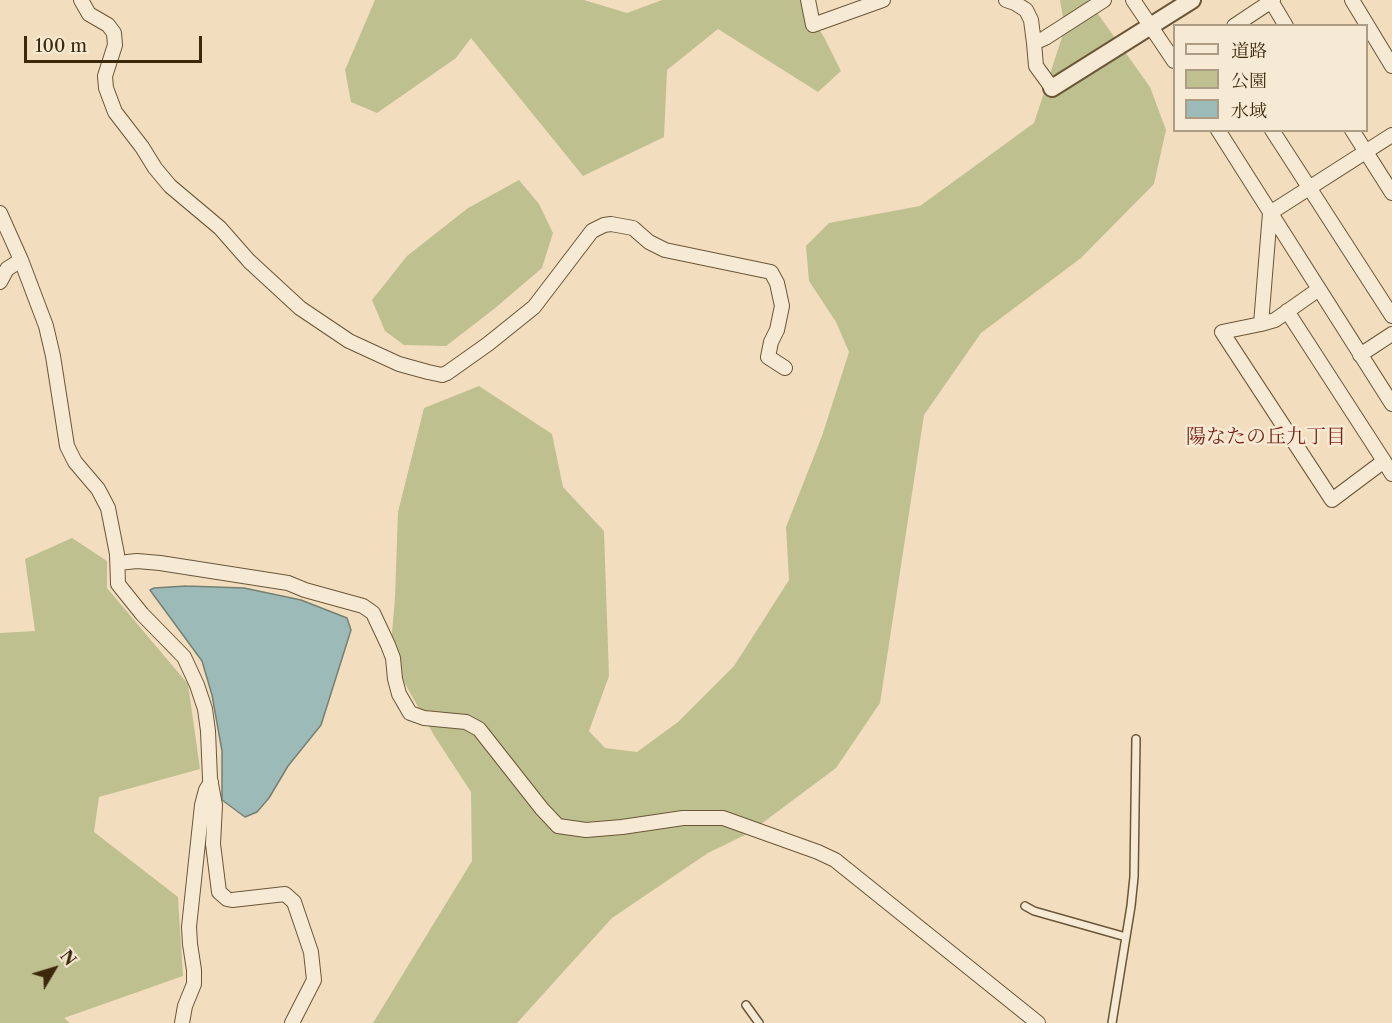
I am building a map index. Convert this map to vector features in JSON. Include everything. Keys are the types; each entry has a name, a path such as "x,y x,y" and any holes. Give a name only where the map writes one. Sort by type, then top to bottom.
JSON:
{"street":[{"path":"81,0 89,14 108,25 114,33 115,45 105,76 106,88 115,112 155,168 170,186 220,228 249,261 300,308 349,341 399,364 442,375 447,373 534,307 592,231 611,224 633,228 649,242 665,250 771,272 777,283 782,306 768,357 785,368"},
{"path":"808,0 813,25 883,0"},
{"path":"1006,0 1026,10 1031,20 1036,66 1052,88 1192,0"},
{"path":"1034,42 1045,38 1087,4 1104,0"},
{"path":"1133,0 1173,59"},
{"path":"1352,0 1367,24"},
{"path":"1237,24 1272,1 1285,24"},
{"path":"1368,26 1392,66"},
{"path":"1219,132 1392,404"},
{"path":"1273,132 1392,316"},
{"path":"1353,132 1392,193"},
{"path":"1270,213 1392,135"},
{"path":"0,213 21,260 51,344 67,446 75,462 104,498 118,563 118,584 142,614 178,649 192,671 207,720 211,782 215,805 213,844 219,892 232,900 272,894 288,895 294,902 311,952 314,980 292,1023"},
{"path":"1260,324 1270,213"},
{"path":"0,282 7,269 21,260"},
{"path":"1318,289 1275,320 1222,332 1332,500 1384,461"},
{"path":"1287,311 1392,474"},
{"path":"1360,355 1392,334"},
{"path":"118,563 137,561 169,564 288,583 363,606 369,609 377,620 393,658 399,694 410,713 424,718 466,722 480,729 542,809 558,825 586,830 683,818 723,818 818,852 835,860 1038,1023"},
{"path":"182,1023 185,1006 194,984 195,970 189,927 202,805 211,782"}],"lane":[{"path":"1112,1023 1134,877 1136,739"},
{"path":"1025,906 1034,911 1126,937"},
{"path":"746,1005 759,1023"}],"green space":[{"path":"375,0 584,0 627,13 662,0 800,0 824,37 841,71 818,92 718,29 667,70 664,137 583,176 471,38 456,58 377,113 351,102 345,70"},
{"path":"1060,0 1088,0 1150,87 1166,130 1154,184 1081,258 981,333 924,415 880,703 836,768 749,833 708,853 612,918 517,1023 373,1023 472,861 471,792 435,737 390,657 398,512 424,408 479,386 552,434 563,487 604,531 609,676 589,731 605,748 637,752 678,722 734,666 789,580 786,527 822,436 849,352 836,322 809,281 806,246 829,223 920,206 1034,123 1065,28"},
{"path":"519,180 539,204 553,233 542,268 446,346 404,345 385,331 372,300 407,256 468,208"},
{"path":"72,538 107,561 107,588 188,684 200,769 99,797 94,832 178,897 183,976 64,1018 70,1023 0,1023 0,633 35,631 25,559"}],"water":[{"path":"186,586 244,588 301,600 347,618 351,630 321,725 288,766 269,798 257,812 245,817 222,800 222,751 212,695 202,661 150,590"}],"district":[{"name":"陽なたの丘九丁目","path":"1266,437"}]}
